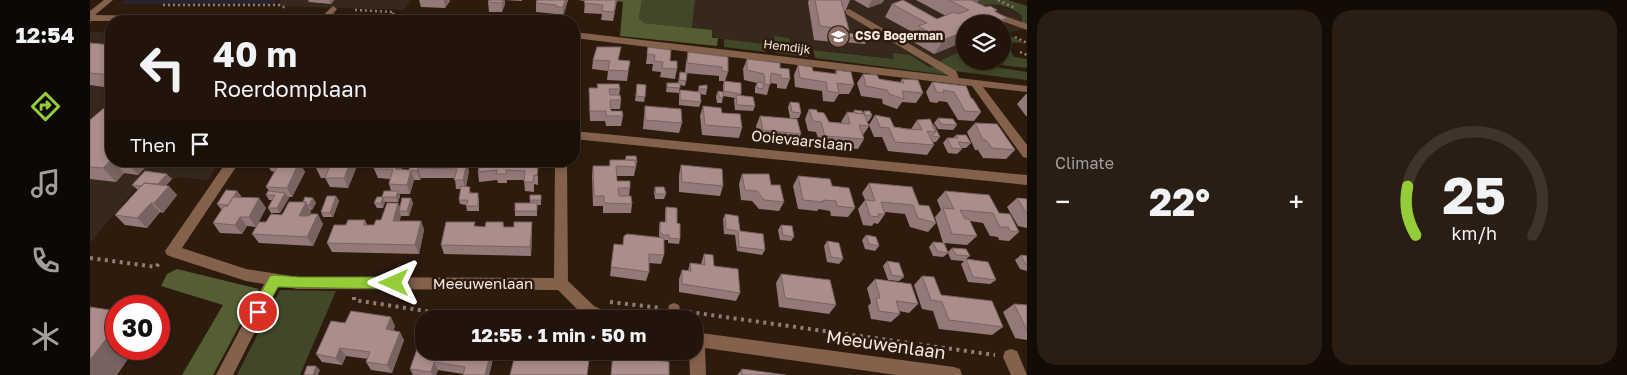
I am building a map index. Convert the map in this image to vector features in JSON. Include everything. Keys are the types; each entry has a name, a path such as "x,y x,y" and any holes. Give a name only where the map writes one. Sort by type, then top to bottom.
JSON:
{"street":[{"path":"90,16 109,0"},
{"path":"328,15 333,9"},
{"path":"981,10 1027,27"},
{"path":"849,12 952,73 956,81"},
{"path":"90,16 105,16"},
{"name":"Hemdijk","path":"580,37 771,57 1027,89"},
{"path":"975,83 1027,154"},
{"name":"Ooievaarslaan","path":"580,136 1027,180"},
{"path":"172,251 230,167"},
{"path":"561,167 561,284 583,310"},
{"name":"Meeuwenlaan","path":"172,251 246,274 274,280 357,283 561,284"},
{"path":"224,375 274,280"},
{"name":"Meeuwenlaan","path":"703,340 954,375"},
{"path":"1011,357 1020,375"},
{"path":"697,360 698,375"}],"path":[{"path":"1020,52 1027,55"},
{"path":"90,258 156,267 172,251"},
{"path":"357,283 354,300 419,310"},
{"path":"574,297 650,310"},
{"path":"703,318 1011,357"}],"shaded area":[{"path":"126,0 278,0 274,4 121,4"},
{"path":"281,0 412,0 404,10 276,6"},
{"name":"CSG Bogerman","path":"695,0 974,0 980,6 991,4 1010,9 1022,16 1023,20 1021,23 1027,29 1011,32 1011,15 956,15 956,53 938,62 935,67 929,67 910,55 892,54 895,59 791,47 789,38 774,36 775,45 712,38 712,30 692,28"},
{"path":"90,32 105,32 105,167 216,167 208,180 179,177 174,179 147,175 90,243"}],"green space":[{"path":"605,0 642,0 639,18 644,23 712,30 712,38 718,38 717,46 620,36 623,2"},
{"path":"642,0 695,0 692,28 644,23 639,18"},
{"path":"974,0 1008,0 1027,6 1027,25 1022,23 1022,16 1008,7 997,5 980,6"},
{"path":"774,36 789,38 791,47 806,49 808,57 776,53"},
{"path":"1011,36 1024,43 1011,42"},
{"path":"724,39 765,44 766,52 724,47"},
{"path":"813,50 894,59 892,53 910,55 929,67 935,67 948,75 815,58"},
{"path":"1011,51 1014,57 1027,59 1027,68 1011,66"},
{"path":"956,53 956,70 1011,70 1027,72 1027,80 954,71 938,62"},
{"path":"177,269 259,289 213,375 182,375 223,305 161,286 167,274"},
{"path":"280,290 336,291 300,375 237,375"}],"building":[{"path":"489,0 503,0 502,3 488,2"},
{"path":"537,0 565,0 563,7 556,7 556,5 536,3"},
{"path":"585,0 616,0 614,12 602,11 603,5 584,3"},
{"path":"815,0 841,0 849,30 820,26"},
{"path":"903,0 937,19 954,12 958,14 969,10 949,0 971,0 986,7 990,6 1001,15 956,15 956,35 943,40 918,26 927,23 892,4"},
{"path":"847,33 866,36 867,39 845,37"},
{"path":"90,43 105,44 105,74 90,73"},
{"path":"597,47 621,47 618,60 630,61 628,71 608,70 610,61 593,60"},
{"path":"648,47 671,50 670,61 677,61 677,69 662,68 663,62 654,61 655,55 647,54"},
{"path":"688,52 728,57 728,72 722,71 722,67 687,63"},
{"path":"747,59 780,63 780,68 789,69 790,79 781,78 781,75 771,73 770,85 765,84 764,74 747,70"},
{"path":"798,65 812,67 813,71 837,74 836,70 851,72 854,85 837,83 839,93 828,91 826,82 800,78"},
{"path":"680,72 687,73 686,81 679,80"},
{"path":"863,74 877,75 879,79 904,83 902,79 918,80 923,93 902,91 904,99 889,94 887,90 866,86"},
{"path":"724,81 741,83 741,94 724,91"},
{"path":"757,82 763,83 763,89 757,88"},
{"path":"932,82 966,86 971,98 981,112 965,111 954,92 943,90 944,93 937,92"},
{"path":"667,83 680,83 680,88 667,87"},
{"path":"597,84 619,84 620,89 609,89 610,95 620,95 621,100 610,100 611,111 622,111 623,116 606,116 606,111 590,111 589,88 598,88"},
{"path":"637,84 646,85 645,97 636,96"},
{"path":"707,85 707,89 699,89 699,86"},
{"path":"680,90 700,92 701,102 680,100"},
{"path":"718,91 723,92 723,98 719,97"},
{"path":"736,95 753,97 755,106 737,105"},
{"path":"790,102 799,103 801,113 792,112"},
{"path":"645,106 681,109 682,123 645,120"},
{"path":"703,106 721,108 722,113 740,114 742,128 705,125"},
{"path":"105,107 105,166 103,168 90,167 90,120"},
{"path":"809,109 824,113 829,122 850,124 847,112 864,114 869,126 859,125 864,139 825,136 821,122 813,121"},
{"path":"854,110 862,111 863,114 855,113"},
{"path":"864,111 870,111 872,116 865,115"},
{"path":"875,115 890,118 894,127 907,129 922,130 917,120 930,119 936,132 927,131 934,145 895,142 889,128 880,127"},
{"path":"760,116 797,119 801,134 763,130"},
{"path":"938,118 953,119 957,125 941,124"},
{"path":"975,123 997,124 1015,150 992,148 986,140 983,140"},
{"path":"932,125 934,125 940,137 932,136 936,132"},
{"path":"956,135 966,135 971,143 958,142 962,149 952,148 947,138 958,138"},
{"path":"626,156 636,156 637,162 635,160 626,160"},
{"path":"610,160 635,160 636,167 616,166 617,181 630,181 630,188 618,188 619,196 631,196 632,204 604,203 604,196 594,196 593,166 610,166"},
{"path":"681,165 722,169 723,186 682,182"},
{"path":"277,167 297,167 287,188 266,187"},
{"path":"349,167 344,178 325,178 329,168 316,168"},
{"path":"375,167 396,167 395,169 409,170 410,167 466,167 463,180 454,180 457,169 418,168 417,171 411,170 407,185 389,184 393,169 374,169"},
{"path":"479,167 538,168 533,182 524,182 525,171 506,170 506,174 496,174 497,170 478,172"},
{"path":"145,171 167,174 158,184 144,183 142,186 132,185"},
{"path":"742,174 769,174 771,185 780,185 784,202 764,200 757,191 745,190"},
{"path":"798,176 830,179 832,186 849,188 855,208 837,206 836,201 803,200"},
{"path":"144,183 169,186 137,218 115,215"},
{"path":"869,183 912,187 919,205 929,206 936,223 918,218 913,205 881,202 885,214 878,214 879,217 870,216 865,200 875,201"},
{"path":"461,186 470,187 469,193 478,193 478,206 466,206 468,200 459,200"},
{"path":"655,187 664,187 666,194 656,194"},
{"path":"226,190 237,191 228,205 217,204"},
{"path":"268,191 285,193 277,208 268,208 275,195 266,195"},
{"path":"384,191 398,191 396,197 383,197 381,203 374,203 377,197 382,197"},
{"path":"945,191 989,195 999,213 1010,214 1019,232 1010,231 1008,227 1000,227 993,213 960,210 965,219 969,219 977,236 952,234 943,208 954,209"},
{"path":"530,195 541,195 541,200 530,200"},
{"path":"327,196 336,196 330,213 321,212"},
{"path":"233,197 259,198 249,217 240,217 235,225 213,223 224,206 227,207"},
{"path":"305,197 313,198 309,205 303,202"},
{"path":"402,198 411,198 407,211 399,211"},
{"path":"1017,198 1027,199 1027,214"},
{"path":"289,202 306,202 299,216 318,214 307,237 252,234 259,222 266,222 271,214 282,215"},
{"path":"387,203 398,203 393,221 421,221 415,245 327,243 334,225 346,225 348,220 365,220 363,225 374,225 376,220 381,220"},
{"path":"515,203 537,203 537,211 515,211"},
{"path":"666,207 677,208 680,239 669,238 669,235 663,235 660,232 660,222 666,222"},
{"path":"725,214 738,216 740,231 763,234 765,250 739,247 738,231 726,229"},
{"path":"446,222 475,222 474,226 485,227 486,222 503,222 503,227 514,227 514,222 532,222 530,247 441,245"},
{"path":"781,225 792,226 794,237 783,235"},
{"path":"627,234 664,238 664,255 649,254 649,272 611,267 614,244 623,245 624,236"},
{"path":"866,235 876,237 879,246 869,244"},
{"path":"827,241 839,243 843,259 831,257"},
{"path":"933,242 944,243 948,253 937,251"},
{"path":"952,248 966,249 970,256 956,255"},
{"path":"704,254 713,255 714,266 738,269 740,293 682,284 682,270 691,271 690,263 705,265"},
{"path":"1021,255 1027,256 1027,265 1026,265"},
{"path":"966,259 988,262 996,280 973,277"},
{"path":"887,261 899,263 904,277 892,275"},
{"path":"781,274 830,280 836,305 785,298"},
{"path":"922,276 934,277 941,295 992,301 1003,327 949,320 942,302 931,300"},
{"path":"875,279 911,284 918,304 896,301 900,314 879,311 876,298 880,298"},
{"path":"1014,304 1027,305 1027,330"},
{"path":"90,307 105,309 105,340 90,360"},
{"path":"351,311 391,317 386,329 400,332 387,365 366,362 370,352 340,348 336,358 316,354 331,321 345,323"},
{"path":"415,355 415,360 489,360 485,375 463,375 465,367 434,362 431,372 410,369"},
{"path":"514,360 589,360 587,375 510,375"},
{"path":"612,360 657,360 669,362 669,375 611,375"},
{"path":"307,366 316,366 313,375 304,375"},
{"path":"742,369 786,375 742,375"}],"place":[{"name":"CSG Bogerman","path":"839,36"}],"route":[{"path":"258,312 274,280 298,283 394,283"}]}
